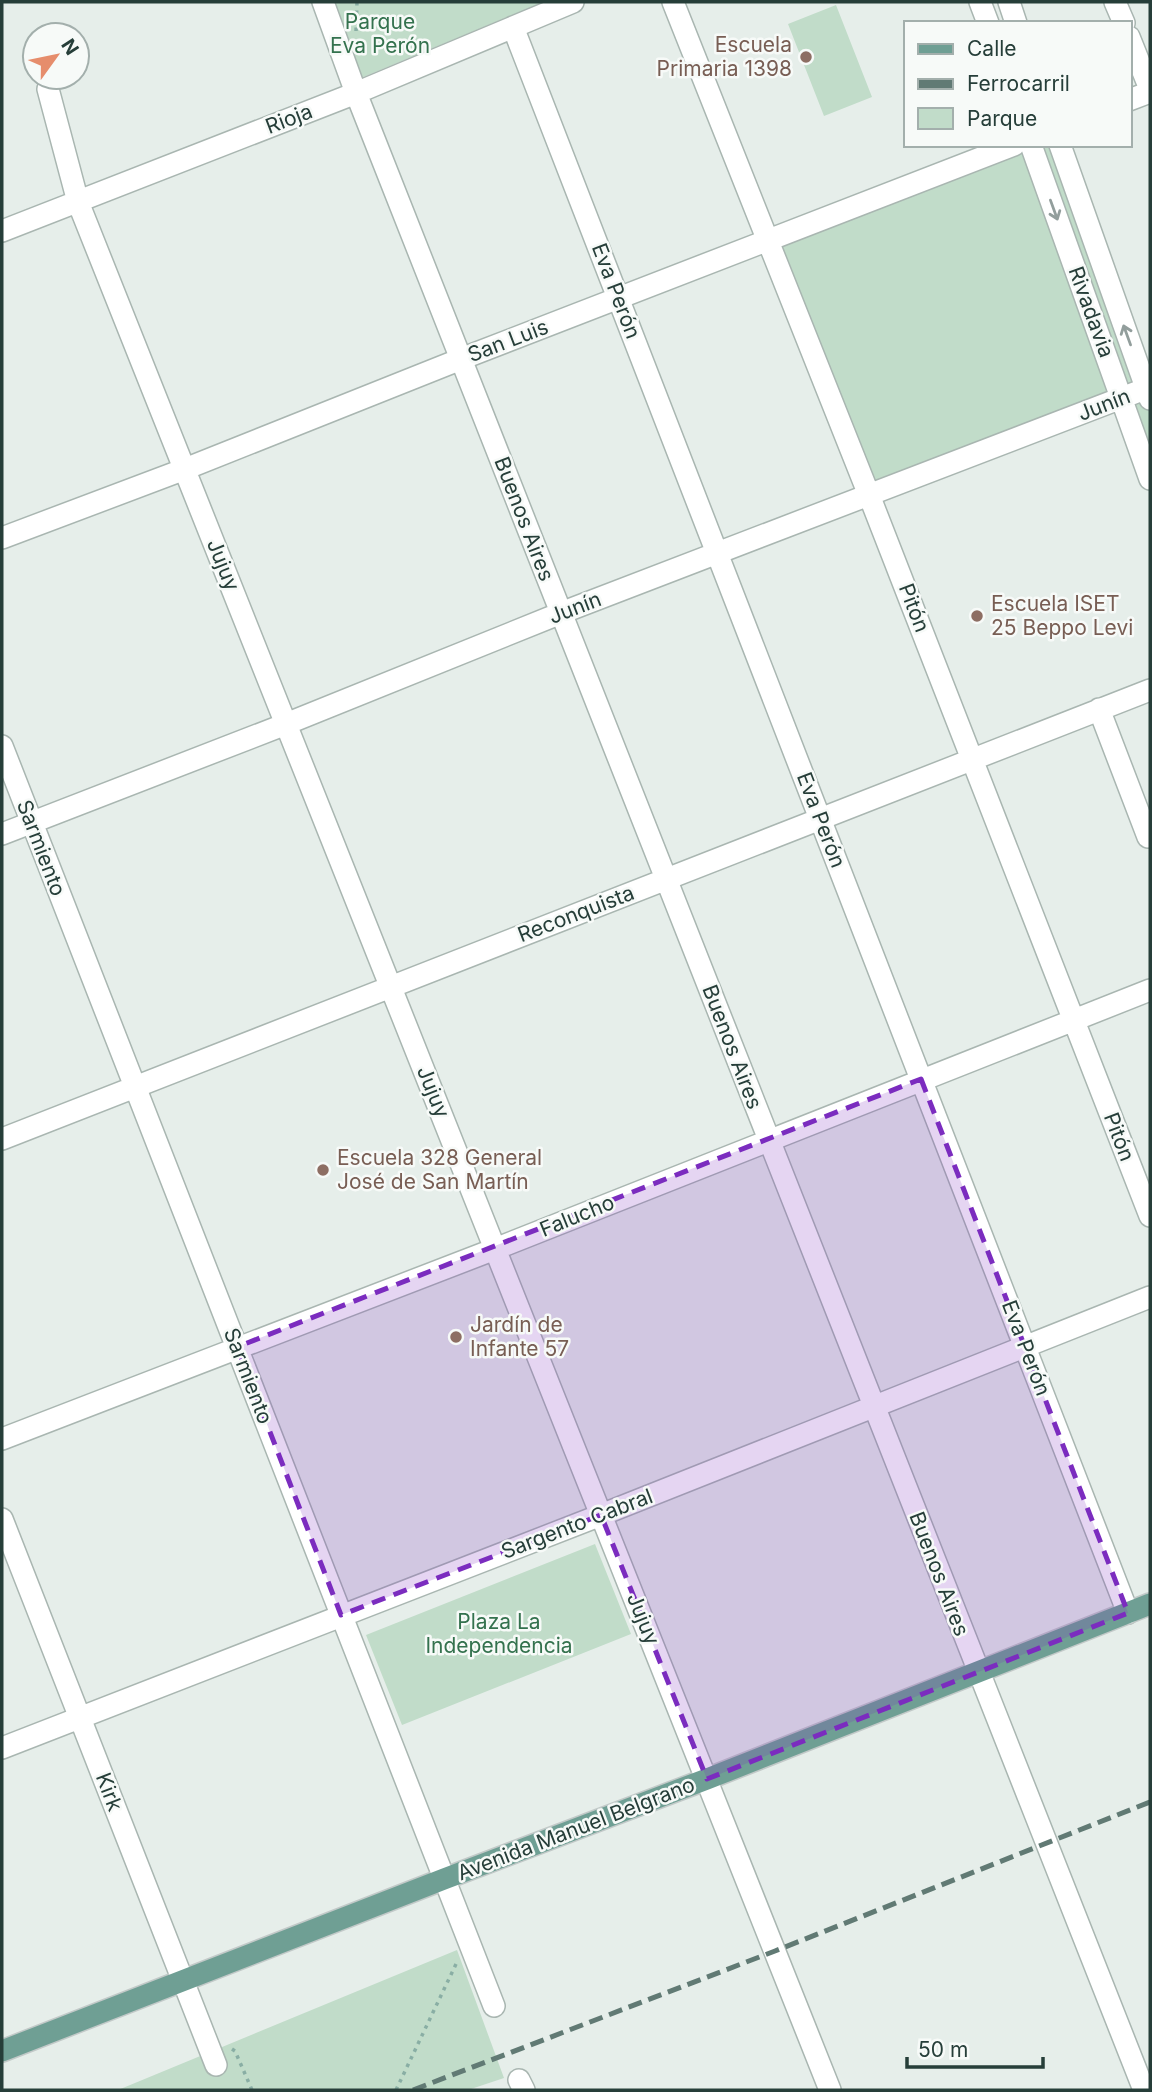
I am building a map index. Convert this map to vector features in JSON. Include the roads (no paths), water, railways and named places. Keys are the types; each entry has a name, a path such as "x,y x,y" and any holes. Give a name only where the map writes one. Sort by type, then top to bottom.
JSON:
{"main road":[{"name":"Avenida Manuel Belgrano","path":"2,2051 707,1779 1150,1604"}],"street":[{"name":"Buenos Aires","path":"323,2 356,93 1143,2090"},
{"name":"Rioja","path":"2,231 356,93 573,2"},
{"name":"Pitón","path":"673,2 769,240 1150,1216"},
{"path":"980,2 987,21"},
{"path":"1009,2 1015,21"},
{"path":"1115,2 1123,21"},
{"name":"Eva Perón","path":"513,27 1128,1613"},
{"path":"1131,42 1150,91 1131,99"},
{"name":"Jujuy","path":"49,91 78,202 830,2090"},
{"name":"San Luis","path":"2,538 1009,147"},
{"name":"Rivadavia","path":"1032,147 1150,479"},
{"name":"Rivadavia","path":"1061,147 1149,392"},
{"name":"Junín","path":"2,834 286,724 561,613 1121,398 1149,392"},
{"name":"Reconquista","path":"2,1139 1150,690"},
{"path":"1099,709 1148,837"},
{"name":"Sarmiento","path":"2,746 494,2006"},
{"name":"Falucho","path":"2,1439 495,1249 1150,990"},
{"name":"Sargento Cabral","path":"2,1748 601,1515 1150,1297"},
{"name":"Kirk","path":"2,1519 216,2065"}],"railway":[{"path":"413,2090 775,1951 1150,1802"}],"place":[{"name":"Escuela Primaria 1398","path":"806,57"},
{"name":"Escuela ISET 25 Beppo Levi","path":"977,616"},
{"name":"Escuela 328 General José de San Martín","path":"323,1170"},
{"name":"Jardín de Infante 57","path":"456,1337"}],"park label":[{"name":"Parque Eva Perón","path":"380,34"},
{"name":"Plaza La Independencia","path":"499,1634"}]}
